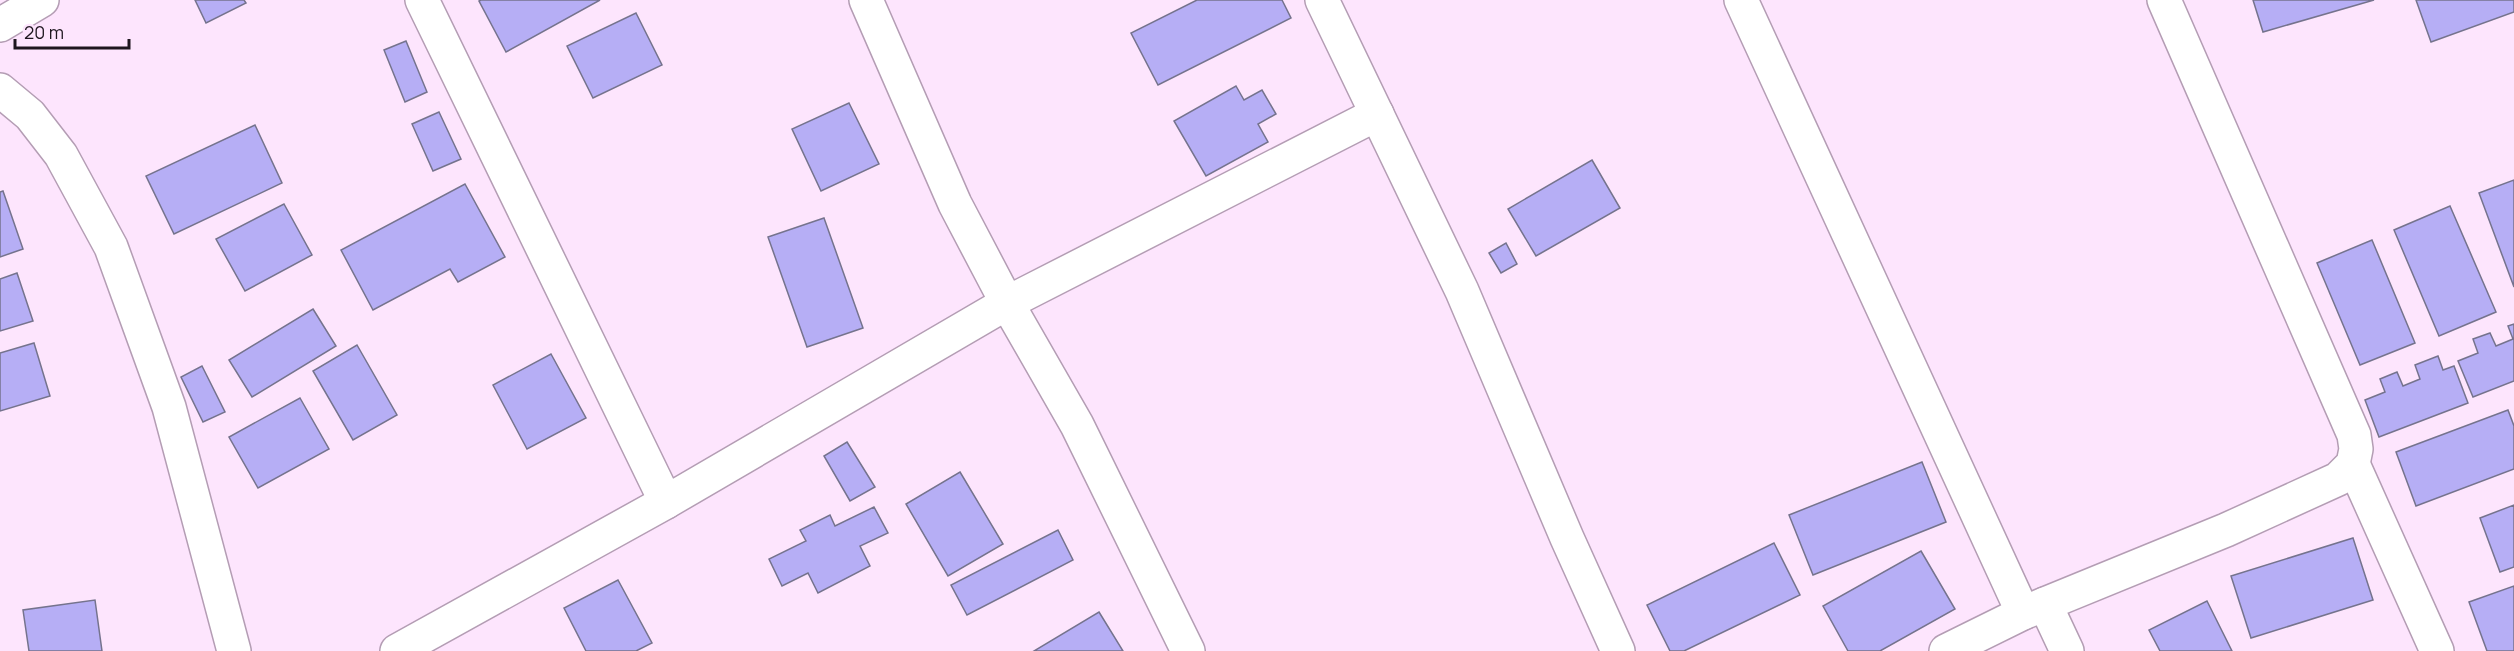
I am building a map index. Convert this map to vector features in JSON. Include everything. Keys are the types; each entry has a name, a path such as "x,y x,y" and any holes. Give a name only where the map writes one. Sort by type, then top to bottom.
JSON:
{"street":[{"path":"0,25 42,0"},
{"path":"422,0 666,502"},
{"path":"866,0 955,204 1007,303 1077,425 1188,651"},
{"path":"1322,0 1462,291 1567,538 1618,651"},
{"path":"1741,0 2034,608 2067,651"},
{"path":"1946,651 2034,608 2226,530 2338,479 2353,464 2356,449 2354,435 2164,0"},
{"path":"0,90 30,115 62,155 111,248 169,407 234,651"},
{"path":"397,651 666,502 1007,303 1377,114"},
{"path":"2353,464 2436,651"}],"building":[{"path":"195,0 244,0 246,3 206,23"},
{"path":"600,0 506,52 479,1"},
{"path":"1197,0 1282,0 1291,18 1158,85 1131,33"},
{"path":"2253,0 2374,0 2263,32"},
{"path":"2416,0 2514,0 2514,12 2431,42"},
{"path":"636,13 662,65 593,98 567,46"},
{"path":"406,41 427,92 405,102 384,50"},
{"path":"1236,86 1244,100 1262,90 1276,114 1258,124 1268,142 1206,176 1174,121"},
{"path":"849,103 879,164 821,191 792,129"},
{"path":"439,112 461,159 433,171 412,124"},
{"path":"255,125 282,183 174,234 146,176"},
{"path":"1592,160 1620,208 1536,256 1508,209"},
{"path":"2514,180 2514,287 2479,193"},
{"path":"465,184 505,257 458,282 450,269 373,310 341,250"},
{"path":"3,191 23,249 0,257 0,192"},
{"path":"284,204 312,255 245,291 216,239"},
{"path":"2450,206 2496,312 2439,336 2394,230"},
{"path":"824,218 863,328 807,347 768,237"},
{"path":"2372,240 2415,343 2360,365 2317,263"},
{"path":"1506,243 1517,264 1501,273 1489,253"},
{"path":"17,273 33,321 0,331 0,279"},
{"path":"313,309 336,346 252,397 229,360"},
{"path":"2514,324 2514,381 2473,397 2458,361 2478,353 2473,339 2490,333 2496,346 2513,339 2508,326"},
{"path":"34,343 50,396 0,411 0,353"},
{"path":"357,345 397,415 353,440 313,371"},
{"path":"551,354 586,418 527,449 493,385"},
{"path":"2438,356 2443,370 2454,366 2468,403 2379,437 2365,400 2385,392 2380,379 2397,372 2403,386 2420,379 2415,365"},
{"path":"202,366 225,412 203,422 181,377"},
{"path":"300,398 329,449 258,488 229,437"},
{"path":"2508,410 2514,426 2514,469 2416,506 2396,452"},
{"path":"847,442 875,487 850,501 824,456"},
{"path":"1922,462 1946,522 1813,575 1789,515"},
{"path":"960,472 1003,544 948,576 906,504"},
{"path":"2514,505 2514,567 2500,572 2480,518"},
{"path":"874,507 888,533 860,546 870,566 818,593 808,573 782,586 769,559 806,541 800,530 830,515 835,526"},
{"path":"1058,530 1073,560 967,615 951,585"},
{"path":"2353,538 2373,600 2251,638 2231,576"},
{"path":"1774,543 1800,595 1684,651 1670,651 1647,605"},
{"path":"1921,551 1955,609 1880,651 1848,651 1823,606"},
{"path":"618,580 652,643 636,651 586,651 564,608"},
{"path":"2514,586 2514,651 2487,651 2469,602"},
{"path":"95,600 102,651 29,651 23,610"},
{"path":"2207,601 2232,651 2160,651 2149,630"},
{"path":"1099,612 1123,651 1034,651"}]}
